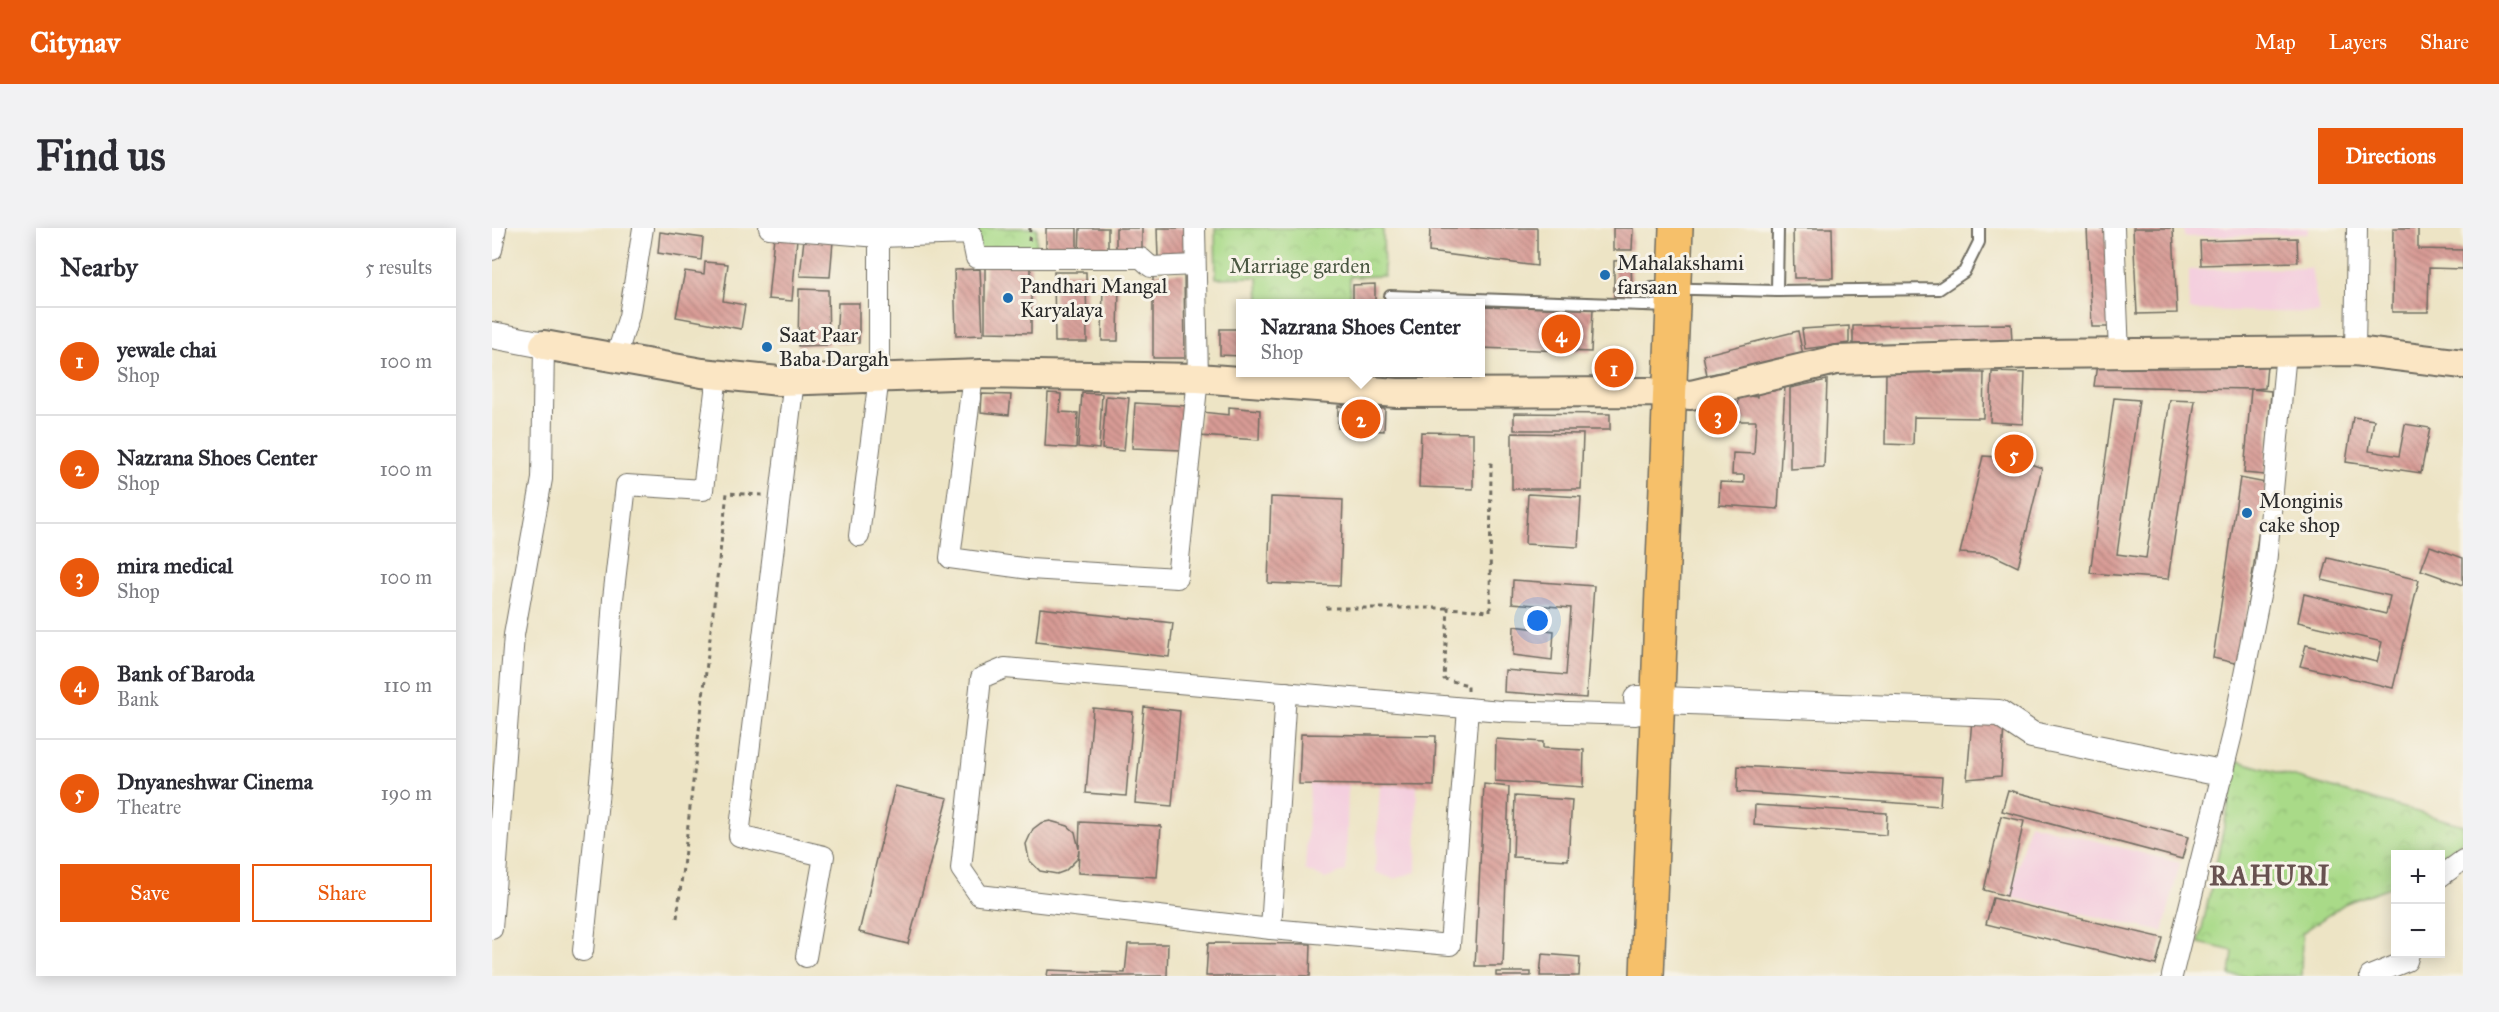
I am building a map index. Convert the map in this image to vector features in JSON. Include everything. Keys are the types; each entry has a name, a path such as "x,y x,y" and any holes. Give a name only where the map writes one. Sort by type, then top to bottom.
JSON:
{"highway":[{"path":"1654,228 1663,297"},
{"path":"1647,976 1641,875 1644,704 1663,297 1676,228"},
{"path":"1627,976 1641,875"}],"main road":[{"path":"544,345 717,375 779,381 973,375 1198,378 1396,393 1691,395 1836,360 2033,354 2355,351 2463,364"}],"street":[{"path":"492,250 496,228"},
{"path":"616,357 629,316 643,228"},
{"path":"769,228 879,237 971,234 976,258 1141,258 1151,267 1195,265"},
{"path":"973,375 950,558 1030,569 1177,578 1198,378 1196,228"},
{"path":"2114,228 2119,354"},
{"path":"2355,351 2357,228"},
{"path":"859,536 879,377 879,237"},
{"path":"492,335 544,345 542,480 514,635 498,766 492,929"},
{"path":"2172,976 2221,773 2234,730 2266,566 2286,352"},
{"path":"582,951 602,760 613,599 626,485 703,490 717,375"},
{"path":"794,380 739,836 824,855 806,957"},
{"path":"1468,708 1450,945 1271,928 979,895 961,869 981,678 1005,668 1468,708 1644,704 1999,713 2032,735 2221,773"},
{"path":"1271,928 1286,692"},
{"path":"2445,873 2463,860"},
{"path":"2370,976 2407,961 2408,958"}],"lane":[{"path":"1777,291 1778,228"},
{"path":"1390,296 1663,297 1777,291 1939,289 1964,272 1979,242 1979,228"}],"path":[{"path":"1326,608 1490,610 1491,460"},
{"path":"677,918 727,493 780,496"},
{"path":"1448,608 1444,679 1468,685 1468,708"}],"shaded area":[{"path":"2184,228 2308,228 2308,234 2184,237"},
{"path":"2311,268 2319,313 2189,310 2189,270"},
{"path":"1310,784 1348,785 1346,871 1325,879 1305,870"},
{"path":"1380,785 1417,786 1416,872 1394,879 1375,872"},
{"path":"2029,823 2180,863 2163,932 2010,897"}],"green space":[{"path":"978,228 1037,228 1036,253 978,253"},
{"name":"Marriage garden","path":"1215,228 1383,228 1384,276 1350,277 1350,299 1259,299 1258,277 1216,278"},
{"path":"2238,761 2463,825 2463,840 2445,854 2445,850 2391,850 2391,886 2346,903 2302,933 2301,976 2230,976 2233,951 2199,943"}],"building":[{"path":"1046,228 1077,228 1077,250 1046,250"},
{"path":"1080,228 1108,228 1108,253 1079,253"},
{"path":"1116,228 1142,228 1142,253 1116,253"},
{"path":"1157,228 1186,228 1186,259 1158,258"},
{"path":"1430,228 1537,228 1537,266 1429,252"},
{"path":"1613,228 1633,228 1632,250 1613,250"},
{"path":"1793,228 1832,228 1833,278 1794,278"},
{"path":"2087,228 2106,228 2111,327 2092,327"},
{"path":"2133,228 2173,228 2177,313 2137,314"},
{"path":"2393,228 2418,228 2418,249 2463,250 2463,269 2429,268 2428,312 2392,312"},
{"path":"660,232 703,238 701,260 658,253"},
{"path":"774,236 797,238 792,301 768,299"},
{"path":"2297,238 2298,262 2201,265 2200,241"},
{"path":"804,239 833,241 830,277 800,276"},
{"path":"1631,260 1632,296 1614,296 1614,261"},
{"path":"705,262 728,264 723,301 745,305 741,329 676,317 685,271 704,274"},
{"name":"Pandhari Mangal Karyalaya","path":"985,264 1031,265 1031,333 985,332"},
{"path":"980,269 983,335 956,336 954,270"},
{"path":"1054,272 1086,272 1087,342 1055,342"},
{"path":"1153,273 1184,273 1185,358 1153,358"},
{"path":"1103,279 1119,279 1118,341 1102,341"},
{"path":"1375,284 1375,299 1353,299 1353,285"},
{"path":"799,289 828,290 829,345 798,346"},
{"path":"838,303 859,303 859,343 836,344"},
{"path":"1485,306 1593,309 1591,352 1485,348"},
{"path":"2011,324 2012,342 1853,344 1853,326"},
{"path":"1849,326 1849,343 1805,349 1802,329"},
{"path":"1220,329 1236,329 1236,356 1220,355"},
{"path":"1798,331 1803,355 1707,375 1703,355"},
{"path":"2097,364 2267,365 2265,388 2252,389 2094,386"},
{"path":"1886,372 1984,373 1983,418 1914,417 1913,445 1885,444"},
{"path":"1992,372 2025,373 2023,424 1990,422"},
{"path":"1827,380 1824,467 1790,469 1790,388"},
{"path":"1775,385 1785,386 1778,509 1719,505 1720,482 1744,483 1744,475 1732,475 1733,453 1754,454 1756,421 1737,421 1739,395 1757,397 1757,391 1774,391"},
{"path":"2251,389 2271,391 2265,475 2244,473"},
{"path":"1048,393 1061,394 1060,412 1078,413 1076,448 1045,446"},
{"path":"1082,393 1102,394 1099,449 1078,447"},
{"path":"982,394 1011,395 1009,415 981,412"},
{"path":"1106,396 1129,398 1124,451 1102,449"},
{"path":"2114,398 2139,400 2117,554 2146,558 2170,400 2195,401 2168,579 2090,573"},
{"path":"1731,402 1731,428 1704,428 1704,403"},
{"path":"1135,403 1187,406 1182,450 1132,448"},
{"path":"1338,406 1385,409 1384,431 1338,428"},
{"path":"1229,407 1260,410 1259,440 1199,436 1202,412 1229,415"},
{"path":"1514,413 1610,414 1610,430 1514,430"},
{"path":"2353,417 2374,420 2369,451 2399,456 2405,424 2430,428 2421,473 2346,462"},
{"path":"1421,432 1473,433 1473,489 1419,487"},
{"path":"1512,433 1583,434 1581,489 1512,489"},
{"path":"1983,456 2014,458 2042,468 2018,567 1993,555 1960,553"},
{"path":"2240,478 2266,483 2239,664 2213,658"},
{"path":"1528,494 1581,497 1578,547 1525,544"},
{"path":"1271,497 1343,500 1340,586 1268,583"},
{"path":"2430,546 2463,558 2463,585 2421,570"},
{"path":"2328,558 2419,580 2393,688 2300,666 2306,645 2377,662 2382,642 2298,622 2304,594 2386,614 2390,596 2322,580"},
{"path":"1513,580 1594,586 1586,698 1504,692 1505,670 1566,675 1571,608 1512,603"},
{"path":"1040,608 1173,623 1169,657 1036,642"},
{"path":"1514,626 1554,631 1552,660 1513,655"},
{"path":"1144,707 1180,711 1172,806 1135,803"},
{"path":"1093,708 1133,712 1126,796 1086,793"},
{"path":"1972,719 2004,724 2001,776 1967,779"},
{"path":"1301,734 1436,736 1434,786 1299,784"},
{"path":"1496,739 1543,742 1543,748 1584,750 1583,787 1495,781"},
{"path":"1738,766 1942,777 1940,806 1737,792"},
{"path":"1484,784 1509,787 1503,966 1475,966"},
{"path":"895,786 948,798 908,944 859,932"},
{"path":"2008,790 2188,837 2182,859 2002,811"},
{"path":"1515,796 1572,800 1568,860 1513,857"},
{"path":"1755,805 1887,813 1886,835 1754,825"},
{"path":"2001,816 2024,821 2007,896 1984,890"},
{"path":"1050,821 1068,826 1075,832 1079,849 1080,822 1161,826 1157,877 1078,873 1079,850 1077,859 1065,871 1057,874 1040,871 1029,860 1026,844 1033,829 1041,823"},
{"path":"1993,898 2163,938 2156,965 1986,924"},
{"path":"1208,943 1311,944 1310,976 1206,976"},
{"path":"1128,944 1168,944 1167,976 1047,976 1048,970 1125,973"},
{"path":"1542,954 1580,957 1579,976 1540,976"},
{"path":"1496,972 1531,972 1531,976 1496,976"}],"place":[{"name":"Mahalakshami farsaan","path":"1605,275"},
{"name":"Pandhari Mangal Karyalaya","path":"1008,298"},
{"name":"Bank of Baroda","path":"1561,334"},
{"name":"Saat Paar Baba Dargah","path":"767,347"},
{"name":"yewale chai","path":"1614,368"},
{"name":"mira medical","path":"1718,415"},
{"name":"Nazrana Shoes Center","path":"1361,419"},
{"name":"Dnyaneshwar Cinema","path":"2014,454"},
{"name":"Monginis cake shop","path":"2247,513"}],"district":[{"name":"RAHURI","path":"2270,875"}]}
